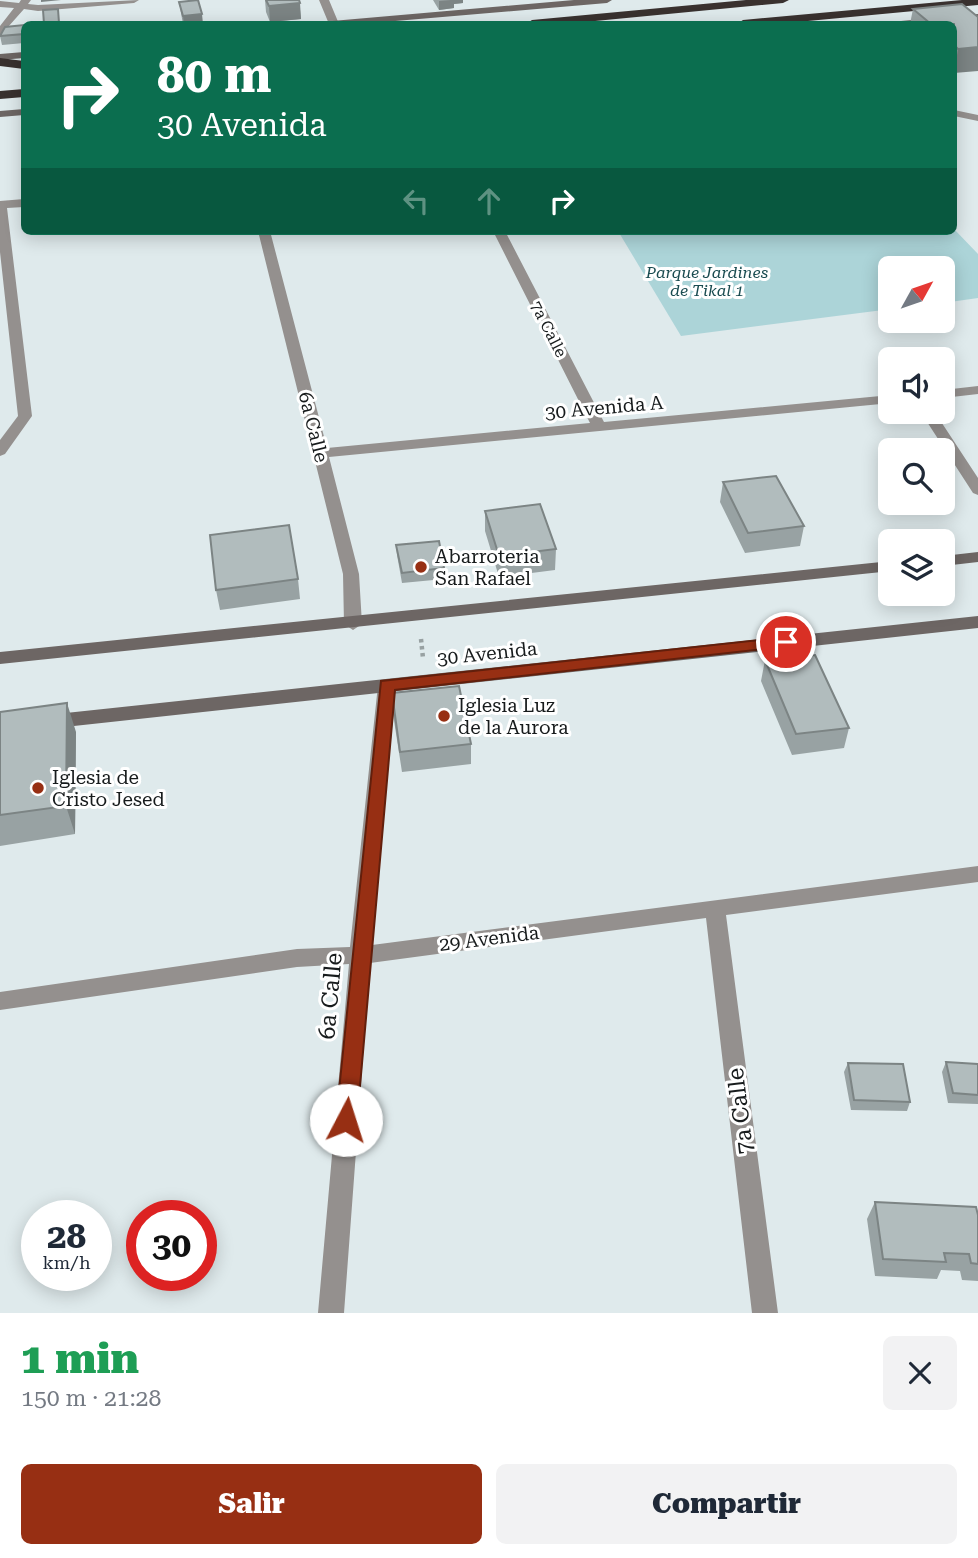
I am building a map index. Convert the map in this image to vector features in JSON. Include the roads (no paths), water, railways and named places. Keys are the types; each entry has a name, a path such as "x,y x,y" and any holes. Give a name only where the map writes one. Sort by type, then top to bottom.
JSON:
{"highway":[{"path":"563,21 783,0"},
{"path":"775,21 978,2"},
{"path":"0,60 21,64"},
{"path":"0,73 21,71"},
{"path":"0,95 21,93"}],"street":[{"path":"0,4 24,3 38,8 134,0"},
{"path":"324,0 332,21"},
{"path":"367,21 607,0"},
{"path":"0,33 24,3"},
{"path":"934,21 978,17"},
{"path":"0,60 21,56"},
{"path":"0,114 21,111"},
{"path":"2,450 25,416 0,205 21,203"},
{"name":"6a Calle","path":"265,235 351,574 353,624"},
{"name":"7a Calle","path":"501,235 599,427"},
{"path":"955,393 978,390"},
{"name":"30 Avenida A","path":"321,453 878,400"},
{"path":"935,424 978,490"},
{"path":"955,560 978,557"},
{"path":"0,658 353,624 878,567"},
{"name":"30 Avenida","path":"0,727 978,622"},
{"name":"6a Calle","path":"331,1313 360,955 387,685"},
{"name":"29 Avenida","path":"0,1001 297,958 360,955 978,874"},
{"name":"7a Calle","path":"715,909 765,1313"}],"place":[{"name":"Abarroteria San Rafael","path":"421,567"},
{"name":"Iglesia Luz de la Aurora","path":"444,716"},
{"name":"Iglesia de Cristo Jesed","path":"38,788"}],"park label":[{"name":"Parque Jardines de Tikal 1","path":"707,281"}]}
